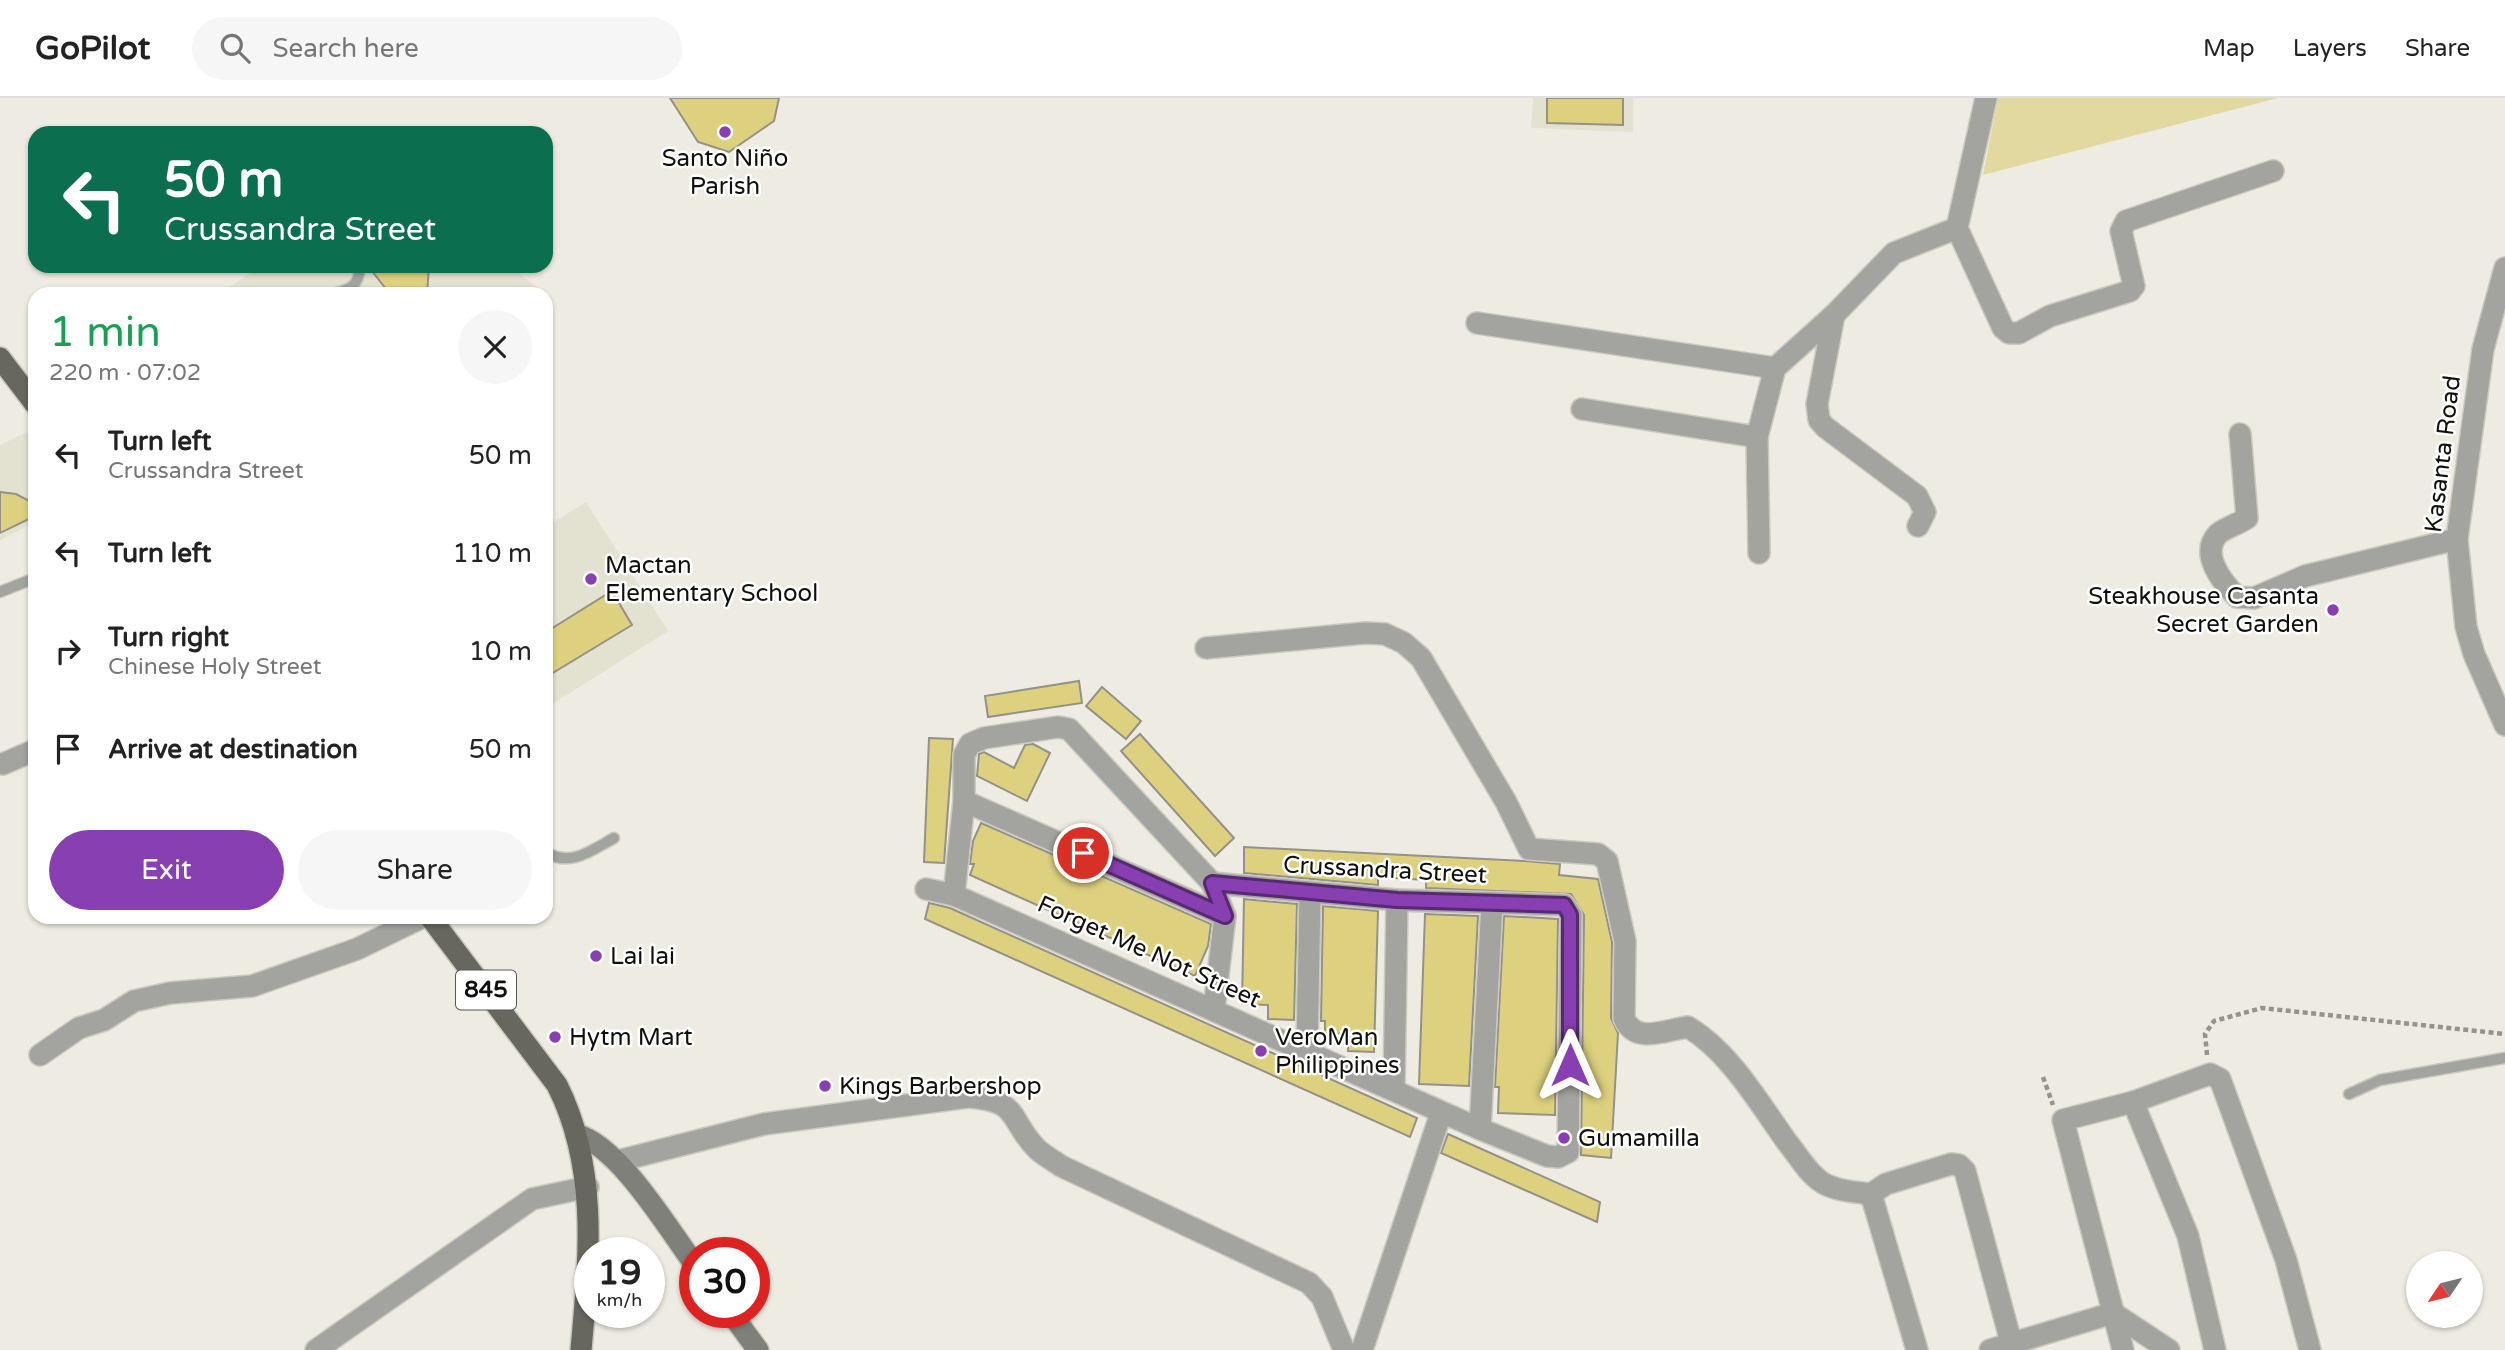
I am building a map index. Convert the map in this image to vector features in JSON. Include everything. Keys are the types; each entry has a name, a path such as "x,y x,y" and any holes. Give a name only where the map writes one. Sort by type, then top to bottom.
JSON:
{"main road":[{"path":"0,358 7,379 28,398"},
{"name":"845","path":"435,924 557,1084 576,1134 588,1187 587,1279 581,1350"},
{"path":"576,1134 597,1142 618,1161 679,1243"},
{"path":"742,1328 758,1350"}],"street":[{"path":"1986,98 1957,228 2003,328 2009,333 2019,333 2050,316 2130,291 2134,286 2121,231 2126,221 2273,171"},
{"path":"1759,553 1757,437 1775,368 1835,315 1894,253 1957,228"},
{"name":"Kasanta Road","path":"2505,268 2483,349 2457,539 2466,627 2474,654 2505,725"},
{"path":"1835,315 1817,404 1819,419 1825,427 1917,496 1925,512 1919,526"},
{"path":"1477,323 1775,368"},
{"path":"1582,409 1757,437"},
{"path":"2240,434 2247,518 2219,533 2211,551 2214,568 2237,597 2254,598 2305,576 2457,539"},
{"path":"1206,648 1365,633 1384,634 1404,643 1434,674 1529,849 1604,856 1625,941 1623,1018 1628,1030 1634,1034 1646,1034 1688,1027 1701,1035 1746,1084 1807,1169 1830,1185 1871,1194 1886,1184 1944,1165 1959,1165 1965,1171 2011,1342"},
{"path":"954,895 964,801 964,755 970,744 984,738 1058,727 1069,729 1212,883 1225,916 1214,1009"},
{"path":"3,764 28,753"},
{"path":"964,801 1225,916"},
{"name":"Crussandra Street","path":"1212,883 1397,900 1564,905 1570,915 1569,1140"},
{"name":"Forget Me Not Street","path":"926,889 954,895 1441,1112 1547,1156 1558,1157 1568,1152 1569,1140"},
{"path":"1307,1050 1310,893"},
{"path":"1394,1089 1397,900"},
{"path":"1480,1129 1492,903"},
{"path":"40,1055 79,1028 104,1020 134,1002 170,993 252,986 357,949 409,924"},
{"path":"2123,1350 2063,1120 2133,1102 2210,1074 2220,1079 2286,1260 2310,1350"},
{"path":"618,1161 764,1124 968,1097 991,1098 1010,1108 1038,1150 1061,1166 1309,1283 1322,1297 1344,1350"},
{"path":"2133,1102 2188,1236 2214,1350"},
{"path":"1362,1350 1441,1112"},
{"path":"316,1350 532,1199 588,1187"},
{"path":"1871,1194 1917,1350"},
{"path":"1990,1350 2113,1313 2168,1350"}],"lane":[{"path":"0,592 28,581"},
{"path":"553,856 570,859 614,838"},
{"path":"2349,1094 2380,1080 2505,1058"}],"path":[{"path":"2210,1074 2205,1034 2207,1028 2214,1021 2262,1008 2505,1034"},
{"path":"2043,1077 2052,1103 2063,1120"}],"shaded area":[{"path":"1533,98 1633,98 1633,132 1531,128"},
{"path":"1998,98 2278,98 1983,175"},
{"path":"250,273 518,273 537,287 230,287"},
{"path":"28,433 28,526 0,540 0,445"},
{"name":"Mactan Elementary School","path":"586,502 668,631 553,704 553,523"}],"building":[{"name":"Santo Niño Parish","path":"670,98 779,98 774,121 729,152 698,142"},
{"path":"1547,98 1623,98 1623,125 1547,123"},
{"path":"374,273 428,273 428,287 384,287"},
{"path":"0,492 16,494 28,500 28,519 0,533"},
{"path":"612,591 632,625 553,673 553,628"},
{"path":"1079,681 1082,703 988,717 985,696"},
{"path":"1102,687 1141,721 1126,739 1086,706"},
{"path":"1140,734 1234,838 1215,856 1121,751"},
{"path":"929,738 953,739 944,863 924,862"},
{"path":"1033,744 1050,753 1027,801 977,776 979,754 984,752 1014,768 1025,745"},
{"path":"981,823 1211,924 1208,946 1195,976 970,875 974,864 970,864 973,841"},
{"path":"1244,847 1560,864 1559,875 1598,879 1612,942 1611,1018 1618,1033 1611,1158 1581,1155 1584,915 1571,894 1426,888 1426,880 1378,877 1378,885 1244,873"},
{"path":"1244,899 1297,904 1294,1020 1268,1019 1268,1005 1242,1004"},
{"path":"929,903 950,908 1417,1118 1410,1137 925,919"},
{"path":"1323,906 1378,911 1374,1052 1348,1051 1349,1034 1325,1033 1325,1021 1321,1021"},
{"path":"1425,914 1478,916 1469,1086 1419,1084"},
{"path":"1504,916 1558,919 1555,1115 1498,1113 1499,1087 1495,1087"},
{"path":"1448,1134 1600,1202 1597,1222 1441,1153"}],"place":[{"name":"Santo Niño Parish","path":"725,132"},
{"name":"Mactan Elementary School","path":"591,579"},
{"name":"Steakhouse Casanta Secret Garden","path":"2333,610"},
{"name":"Lai lai","path":"596,956"},
{"name":"Hytm Mart","path":"555,1037"},
{"name":"VeroMan Philippines","path":"1261,1051"},
{"name":"Kings Barbershop","path":"825,1086"},
{"name":"Gumamilla","path":"1564,1138"}],"route":[{"path":"1083,853 1225,916 1212,883 1397,900 1564,905 1570,915 1570,1065"}]}
